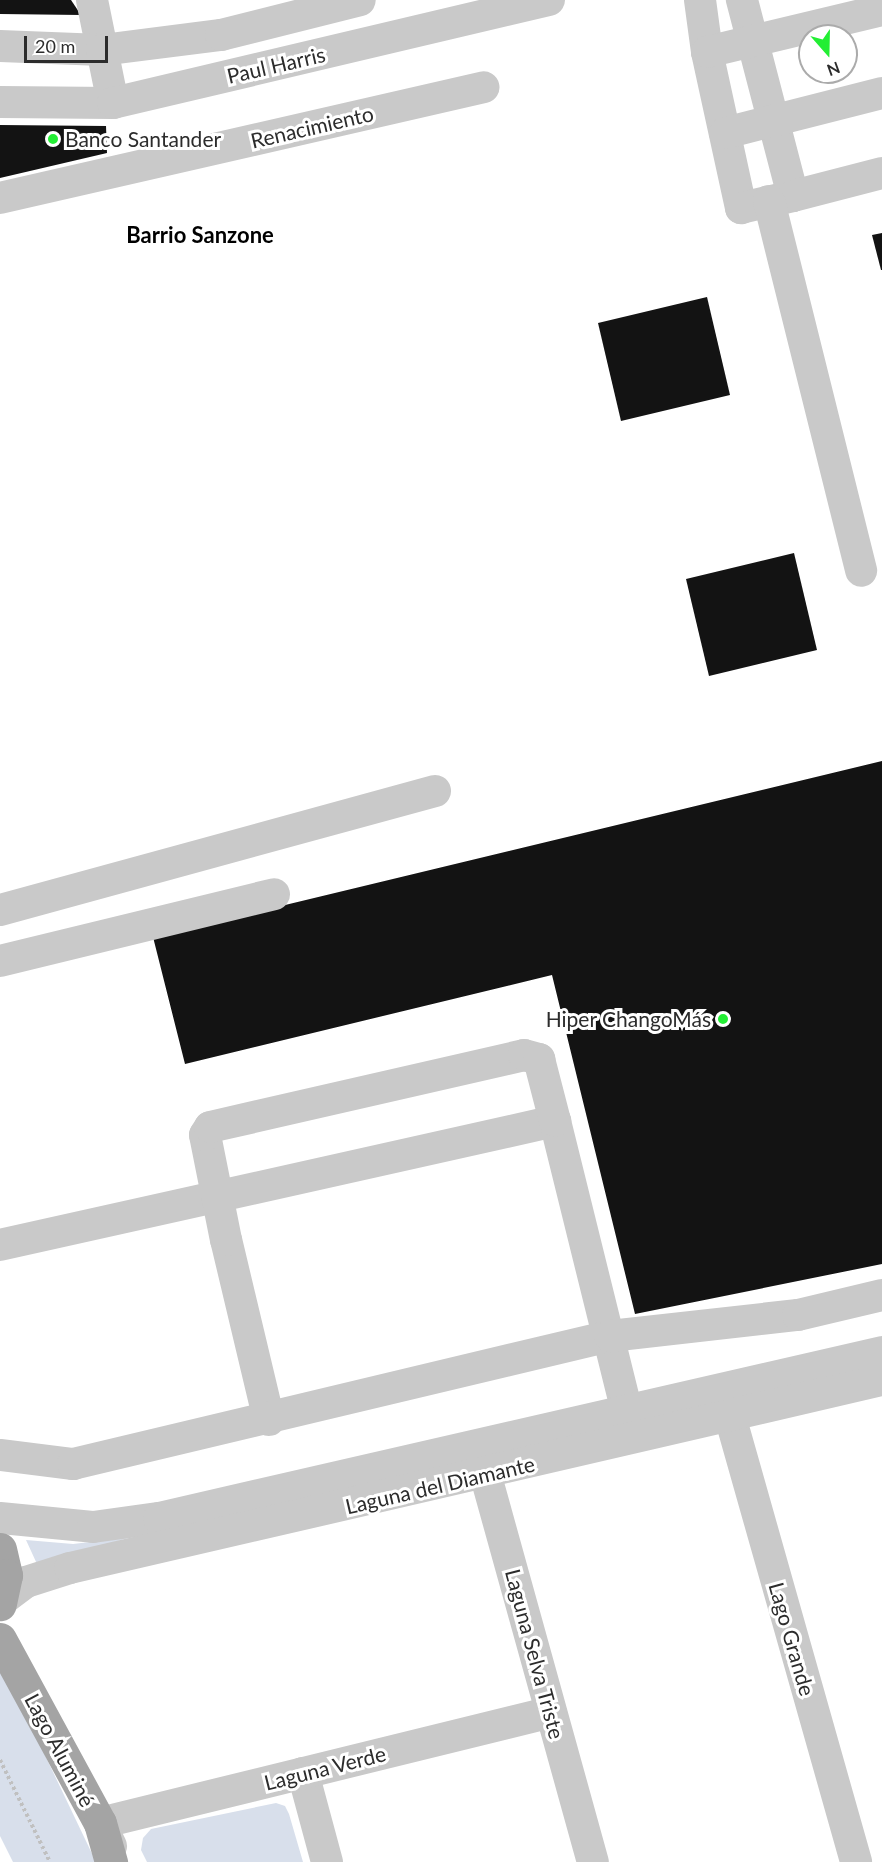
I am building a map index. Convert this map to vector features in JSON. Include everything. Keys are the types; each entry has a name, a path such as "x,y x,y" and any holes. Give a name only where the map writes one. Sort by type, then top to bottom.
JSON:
{"main road":[{"path":"0,1549 6,1575 1,1602"},
{"name":"Lago Aluminé","path":"0,1639 100,1823"},
{"path":"100,1823 111,1862"}],"street":[{"path":"92,0 113,103"},
{"name":"Paul Harris","path":"0,46 102,50 221,35 360,0"},
{"name":"Paul Harris","path":"0,102 113,103 549,0"},
{"path":"700,0 707,52 741,208 882,173"},
{"path":"742,0 772,120 781,198 861,571"},
{"path":"707,52 882,9"},
{"name":"Renacimiento","path":"0,198 483,87"},
{"path":"725,133 882,93"},
{"path":"0,910 435,791"},
{"path":"0,961 274,894"},
{"path":"269,1420 226,1240 219,1194 205,1135 210,1126 524,1055 539,1059 610,1336 627,1412"},
{"path":"0,1245 219,1194 555,1121"},
{"path":"0,1455 73,1464 269,1420 610,1336 798,1315 882,1295"},
{"name":"Laguna del Diamante","path":"1,1602 26,1582 70,1568 482,1460 725,1403 882,1352"},
{"name":"Laguna del Diamante","path":"0,1518 62,1526 125,1523 482,1460 627,1412 725,1403 882,1381"},
{"name":"Lago Grande","path":"725,1403 856,1862"},
{"name":"Laguna Selva Triste","path":"482,1460 593,1862"},
{"name":"Laguna Verde","path":"100,1823 551,1713"},
{"path":"303,1773 327,1862"},
{"name":"Lago Aluminé","path":"100,1823 118,1862"}],"path":[{"path":"0,1760 50,1862"}],"shaded area":[{"path":"132,1537 37,1564 26,1540 73,1544"},
{"path":"0,1661 96,1862 13,1862 0,1836"},
{"path":"276,1803 285,1806 289,1814 303,1862 147,1862 141,1850 143,1838 151,1829"}],"building":[{"path":"0,0 71,0 81,15 0,14"},
{"name":"Banco Santander","path":"0,125 106,126 107,153 0,178"},
{"path":"882,233 882,270 881,270 872,235"},
{"path":"707,297 730,395 621,421 598,323"},
{"path":"794,553 817,650 709,676 686,579"},
{"name":"Hiper ChangoMás","path":"882,761 882,1264 635,1314 552,975 185,1064 153,937"}],"place":[{"name":"Banco Santander","path":"53,139"},
{"name":"Hiper ChangoMás","path":"723,1019"}],"district":[{"name":"Barrio Sanzone","path":"200,235"}]}
